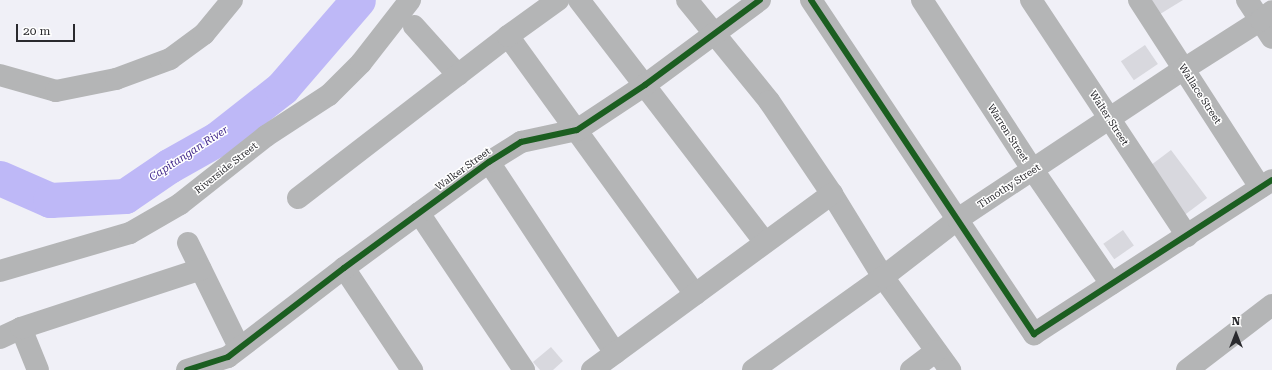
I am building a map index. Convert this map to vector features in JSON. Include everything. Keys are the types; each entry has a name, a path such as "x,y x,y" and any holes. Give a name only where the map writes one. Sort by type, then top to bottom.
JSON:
{"street":[{"path":"0,75 56,91 116,79 170,59 204,34 232,0"},
{"name":"Riverside Street","path":"0,271 130,233 180,204 266,136 329,95 361,63 410,0"},
{"path":"298,198 508,36 558,0"},
{"path":"579,0 765,242"},
{"path":"687,0 769,101 832,194 882,277 950,370"},
{"name":"Walker Street","path":"187,370 233,358 344,268 489,162 521,142 578,130 645,85 760,0"},
{"path":"811,0 1034,334 1266,184"},
{"name":"Warren Street","path":"922,0 1033,170 1112,284"},
{"name":"Walter Street","path":"1031,0 1187,236"},
{"name":"Wallace Street","path":"1139,0 1184,69 1266,184"},
{"path":"1247,0 1268,23"},
{"name":"Timothy Street","path":"753,370 882,277 958,219 1184,69 1268,23"},
{"path":"414,26 458,75"},
{"path":"508,36 578,130 695,294"},
{"path":"489,162 615,353"},
{"path":"592,370 832,194"},
{"path":"419,213 524,370"},
{"path":"188,243 201,269 233,358"},
{"path":"344,268 412,370"},
{"path":"0,338 21,328 201,269"},
{"path":"1187,370 1272,305"},
{"path":"21,328 38,370"},
{"path":"911,370 936,352"}],"building":[{"path":"1141,0 1183,0 1152,19"},
{"path":"1145,45 1158,64 1134,80 1121,61"},
{"path":"1171,150 1207,198 1182,217 1145,169"},
{"path":"1123,230 1134,246 1114,259 1103,244"},
{"path":"551,347 563,361 553,370 540,370 533,362"}],"waterway":[{"name":"Capitangan River","path":"0,178 50,200 125,196 169,166 217,139 282,88 358,0"}],"cycle path":[{"path":"187,370 228,357 344,268 489,162 521,142 577,130 645,85 760,0"},
{"path":"811,0 1034,334 1272,180"}]}
